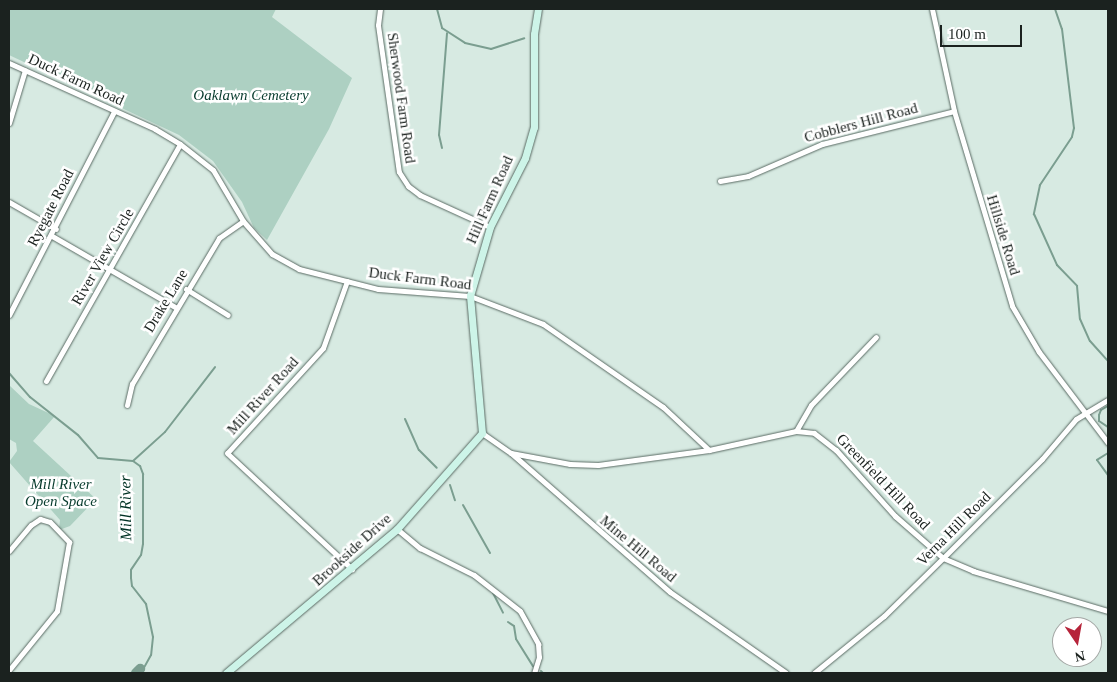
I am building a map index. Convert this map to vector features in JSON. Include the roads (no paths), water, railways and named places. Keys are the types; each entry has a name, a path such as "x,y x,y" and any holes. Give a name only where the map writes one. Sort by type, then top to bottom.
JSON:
{"main road":[{"name":"Hill Farm Road","path":"482,433 470,296 490,227 525,158 534,127 534,34 538,9"},
{"name":"Brookside Drive","path":"226,673 352,569 397,529 482,433"}],"street":[{"name":"Sherwood Farm Road","path":"380,9 378,25 399,172 408,186 420,195 490,227"},
{"name":"Hillside Road","path":"932,9 954,111 1012,306 1039,352 1083,413 1108,443"},
{"name":"Duck Farm Road","path":"9,63 155,129 180,144 213,170 243,222 272,254 299,269 378,289 470,296 543,324 663,407 709,450"},
{"path":"9,123 25,70"},
{"name":"Cobblers Hill Road","path":"720,181 748,176 822,144 954,111"},
{"name":"Ryegate Road","path":"9,315 56,229 114,112"},
{"name":"River View Circle","path":"46,381 112,269 180,144"},
{"path":"9,202 56,229"},
{"name":"Drake Lane","path":"127,405 132,384 186,289 219,238 243,222"},
{"path":"52,236 175,307"},
{"name":"Mill River Road","path":"347,281 323,348 227,453 352,569"},
{"path":"186,289 228,315"},
{"path":"796,431 811,406 876,338"},
{"name":"Verna Hill Road","path":"814,673 884,616 943,558 1083,413 1108,400"},
{"name":"Greenfield Hill Road","path":"511,453 570,464 598,465 709,450 796,431 814,433 826,441 895,516 943,558 973,571 1108,611"},
{"name":"Mine Hill Road","path":"482,433 511,453 607,540 670,592 786,673"},
{"path":"9,551 30,525 40,519 50,522 69,542 57,611 9,670"},
{"path":"397,529 420,548 474,575 520,612 538,644 539,657 534,673"}],"waterway":[{"path":"437,9 442,28 465,43 491,49 524,38"},
{"path":"1055,9 1062,29 1074,128 1072,137 1040,185 1034,214 1057,265 1077,286 1080,319 1090,341 1108,361"},
{"path":"442,148 439,135 447,33"},
{"path":"133,461 165,432 215,367"},
{"name":"Mill River","path":"9,373 30,397 78,435 98,458 133,461 140,466 143,474 143,544 141,555 131,570 131,578 132,586 146,604 153,637 151,655 141,673"},
{"path":"1108,406 1101,410 1099,415 1099,421 1108,427"},
{"path":"405,419 419,450 437,468"},
{"path":"1108,453 1097,460 1108,475"},
{"path":"450,485 455,500"},
{"path":"463,505 490,553"},
{"path":"493,593 503,613"},
{"path":"508,622 514,626 516,639 533,666"},
{"name":"Mill River","path":"136,673 140,669"}],"park label":[{"name":"Oaklawn Cemetery","path":"251,96"},
{"name":"Mill River Open Space","path":"61,492"}]}
